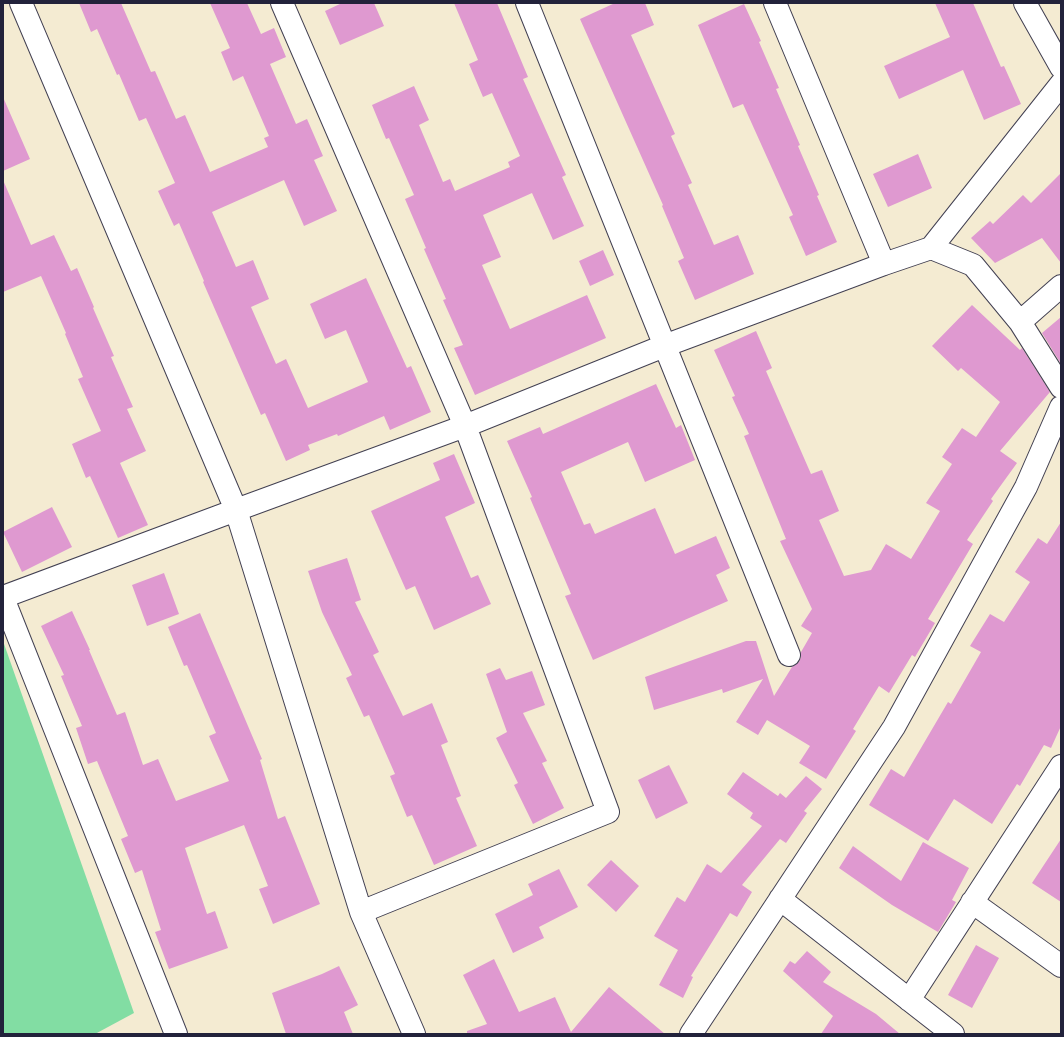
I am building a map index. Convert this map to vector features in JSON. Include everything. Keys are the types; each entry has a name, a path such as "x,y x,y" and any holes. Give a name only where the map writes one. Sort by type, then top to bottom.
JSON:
{"street":[{"path":"21,3 236,510 361,912 414,1034"},
{"path":"282,3 465,426 608,812 361,912"},
{"path":"527,3 789,654"},
{"path":"775,3 884,264"},
{"path":"1025,3 1061,67"},
{"path":"176,1034 3,598 465,426 664,346 931,248 1061,84"},
{"path":"931,248 973,265 1020,322 1061,387"},
{"path":"1020,322 1061,286"},
{"path":"691,1034 894,727 1026,487 1061,407"},
{"path":"909,1000 1061,766"},
{"path":"780,899 953,1034"},
{"path":"972,902 1061,966"}],"green space":[{"path":"3,641 134,1013 95,1034 3,1034"}],"building":[{"path":"79,3 121,3 151,72 155,71 176,119 185,115 210,172 268,147 264,138 269,136 243,76 233,81 221,52 230,48 210,3 247,3 261,34 274,28 286,57 270,64 296,124 307,119 323,156 314,160 337,211 304,226 284,180 212,212 236,267 253,260 269,299 251,307 276,364 286,359 308,408 368,382 346,330 325,339 310,304 366,278 407,368 411,366 431,412 390,430 384,416 338,436 337,434 308,445 310,450 286,461 265,413 261,415 179,223 174,226 158,191 175,183 146,118 139,121 119,74 117,75 97,29 91,32"},
{"path":"342,3 374,3 384,26 340,45 325,11"},
{"path":"454,3 497,3 528,77 523,79 566,175 562,177 584,226 553,240 532,193 483,215 501,257 482,265 510,329 587,295 606,338 475,395 454,348 463,345 443,300 446,299 424,249 426,248 405,199 414,195 389,138 386,139 372,105 414,86 429,120 419,125 443,182 450,179 455,191 510,167 508,162 520,156 492,93 483,97 469,64 478,60"},
{"path":"615,3 645,3 654,25 631,35 675,134 671,136 692,183 688,185 714,245 738,235 754,274 695,300 678,261 684,258 662,206 663,205 580,19"},
{"path":"935,3 973,3 1001,67 1004,66 1021,104 984,120 963,70 899,99 884,66 950,37"},
{"path":"744,4 761,41 759,42 779,88 776,89 800,145 798,146 819,195 817,196 837,242 806,256 789,217 793,215 743,104 733,108 698,25"},
{"path":"3,97 30,159 3,171"},
{"path":"918,154 932,188 888,207 873,174"},
{"path":"1061,173 1061,263 1042,238 995,263 971,238 990,221 993,224 1023,195 1031,203"},
{"path":"3,180 31,245 54,235 71,271 77,268 114,356 111,357 133,407 127,409 146,451 120,463 148,525 118,538 90,476 86,478 72,444 101,431 78,379 83,377 65,334 66,333 41,276 3,292"},
{"path":"603,250 614,275 590,286 579,261"},
{"path":"972,305 1020,350 1022,348 1050,392 1000,451 1017,463 991,499 993,501 967,540 973,544 928,619 935,623 915,657 912,655 889,693 879,686 853,729 856,731 826,779 799,763 810,746 767,720 758,735 736,722 763,679 723,693 722,689 654,710 645,677 746,641 756,641 774,696 792,667 799,662 801,652 812,633 801,626 812,609 780,541 786,539 744,436 749,434 732,397 735,396 714,350 756,331 772,368 766,371 811,474 822,470 839,511 819,520 844,576 871,570 886,544 911,559 940,511 926,503 952,464 942,457 962,428 976,437 1000,402 961,368 958,371 932,346"},
{"path":"1061,317 1061,364 1042,333"},
{"path":"656,384 676,428 681,425 695,460 645,482 628,442 561,472 584,525 590,523 595,534 655,508 675,554 716,536 730,568 716,575 728,601 593,660 565,596 571,594 530,498 532,497 507,441 540,427 543,434"},
{"path":"454,454 475,503 445,517 471,578 478,575 491,604 434,630 415,586 406,590 371,511 440,480 433,463"},
{"path":"52,507 72,547 22,572 3,532"},
{"path":"1061,522 1061,726 1051,748 1044,745 1020,786 1017,784 992,824 954,799 928,841 869,805 891,769 904,777 948,702 951,704 981,652 970,646 990,614 1004,622 1030,582 1015,572 1038,538 1047,544"},
{"path":"347,558 361,600 355,602 379,652 373,655 403,716 432,703 448,742 441,745 461,796 456,798 477,846 434,865 412,815 407,817 390,776 395,774 369,715 364,717 346,678 352,675 322,612 308,571"},
{"path":"164,573 179,614 147,626 132,585"},
{"path":"72,611 117,715 125,712 143,765 158,759 176,801 229,781 209,736 216,733 187,665 184,666 168,627 200,613 262,759 260,760 278,819 285,816 320,904 273,924 259,889 268,886 244,825 185,848 207,914 215,911 228,948 169,969 155,932 161,930 142,870 135,873 121,839 128,836 97,761 88,764 76,728 82,726 61,676 64,675 41,626"},
{"path":"500,668 506,680 532,671 545,705 523,713 547,761 542,763 564,808 533,824 514,785 518,783 496,738 507,732 486,674"},
{"path":"669,765 688,803 656,819 638,780"},
{"path":"743,772 778,796 780,793 786,798 806,776 822,789 804,811 807,813 786,843 780,839 742,885 752,892 737,917 730,913 691,976 693,977 683,998 659,985 678,950 654,936 677,897 685,902 707,864 721,873 762,826 750,818 753,813 727,794"},
{"path":"1061,839 1061,902 1032,883"},
{"path":"923,842 969,868 952,900 956,902 938,932 892,905 839,868 853,846 901,881"},
{"path":"611,860 639,886 616,912 587,885"},
{"path":"559,869 578,907 539,927 544,938 513,953 495,914 533,895 528,884"},
{"path":"976,945 999,958 972,1008 948,995"},
{"path":"807,951 831,972 823,982 876,1014 900,1034 821,1034 833,1016 783,971 790,961 795,964"},
{"path":"494,959 519,1012 555,997 571,1032 609,987 665,1034 467,1034 467,1031 487,1024 463,975"},
{"path":"339,966 358,1005 344,1012 353,1034 286,1034 272,993"}]}
